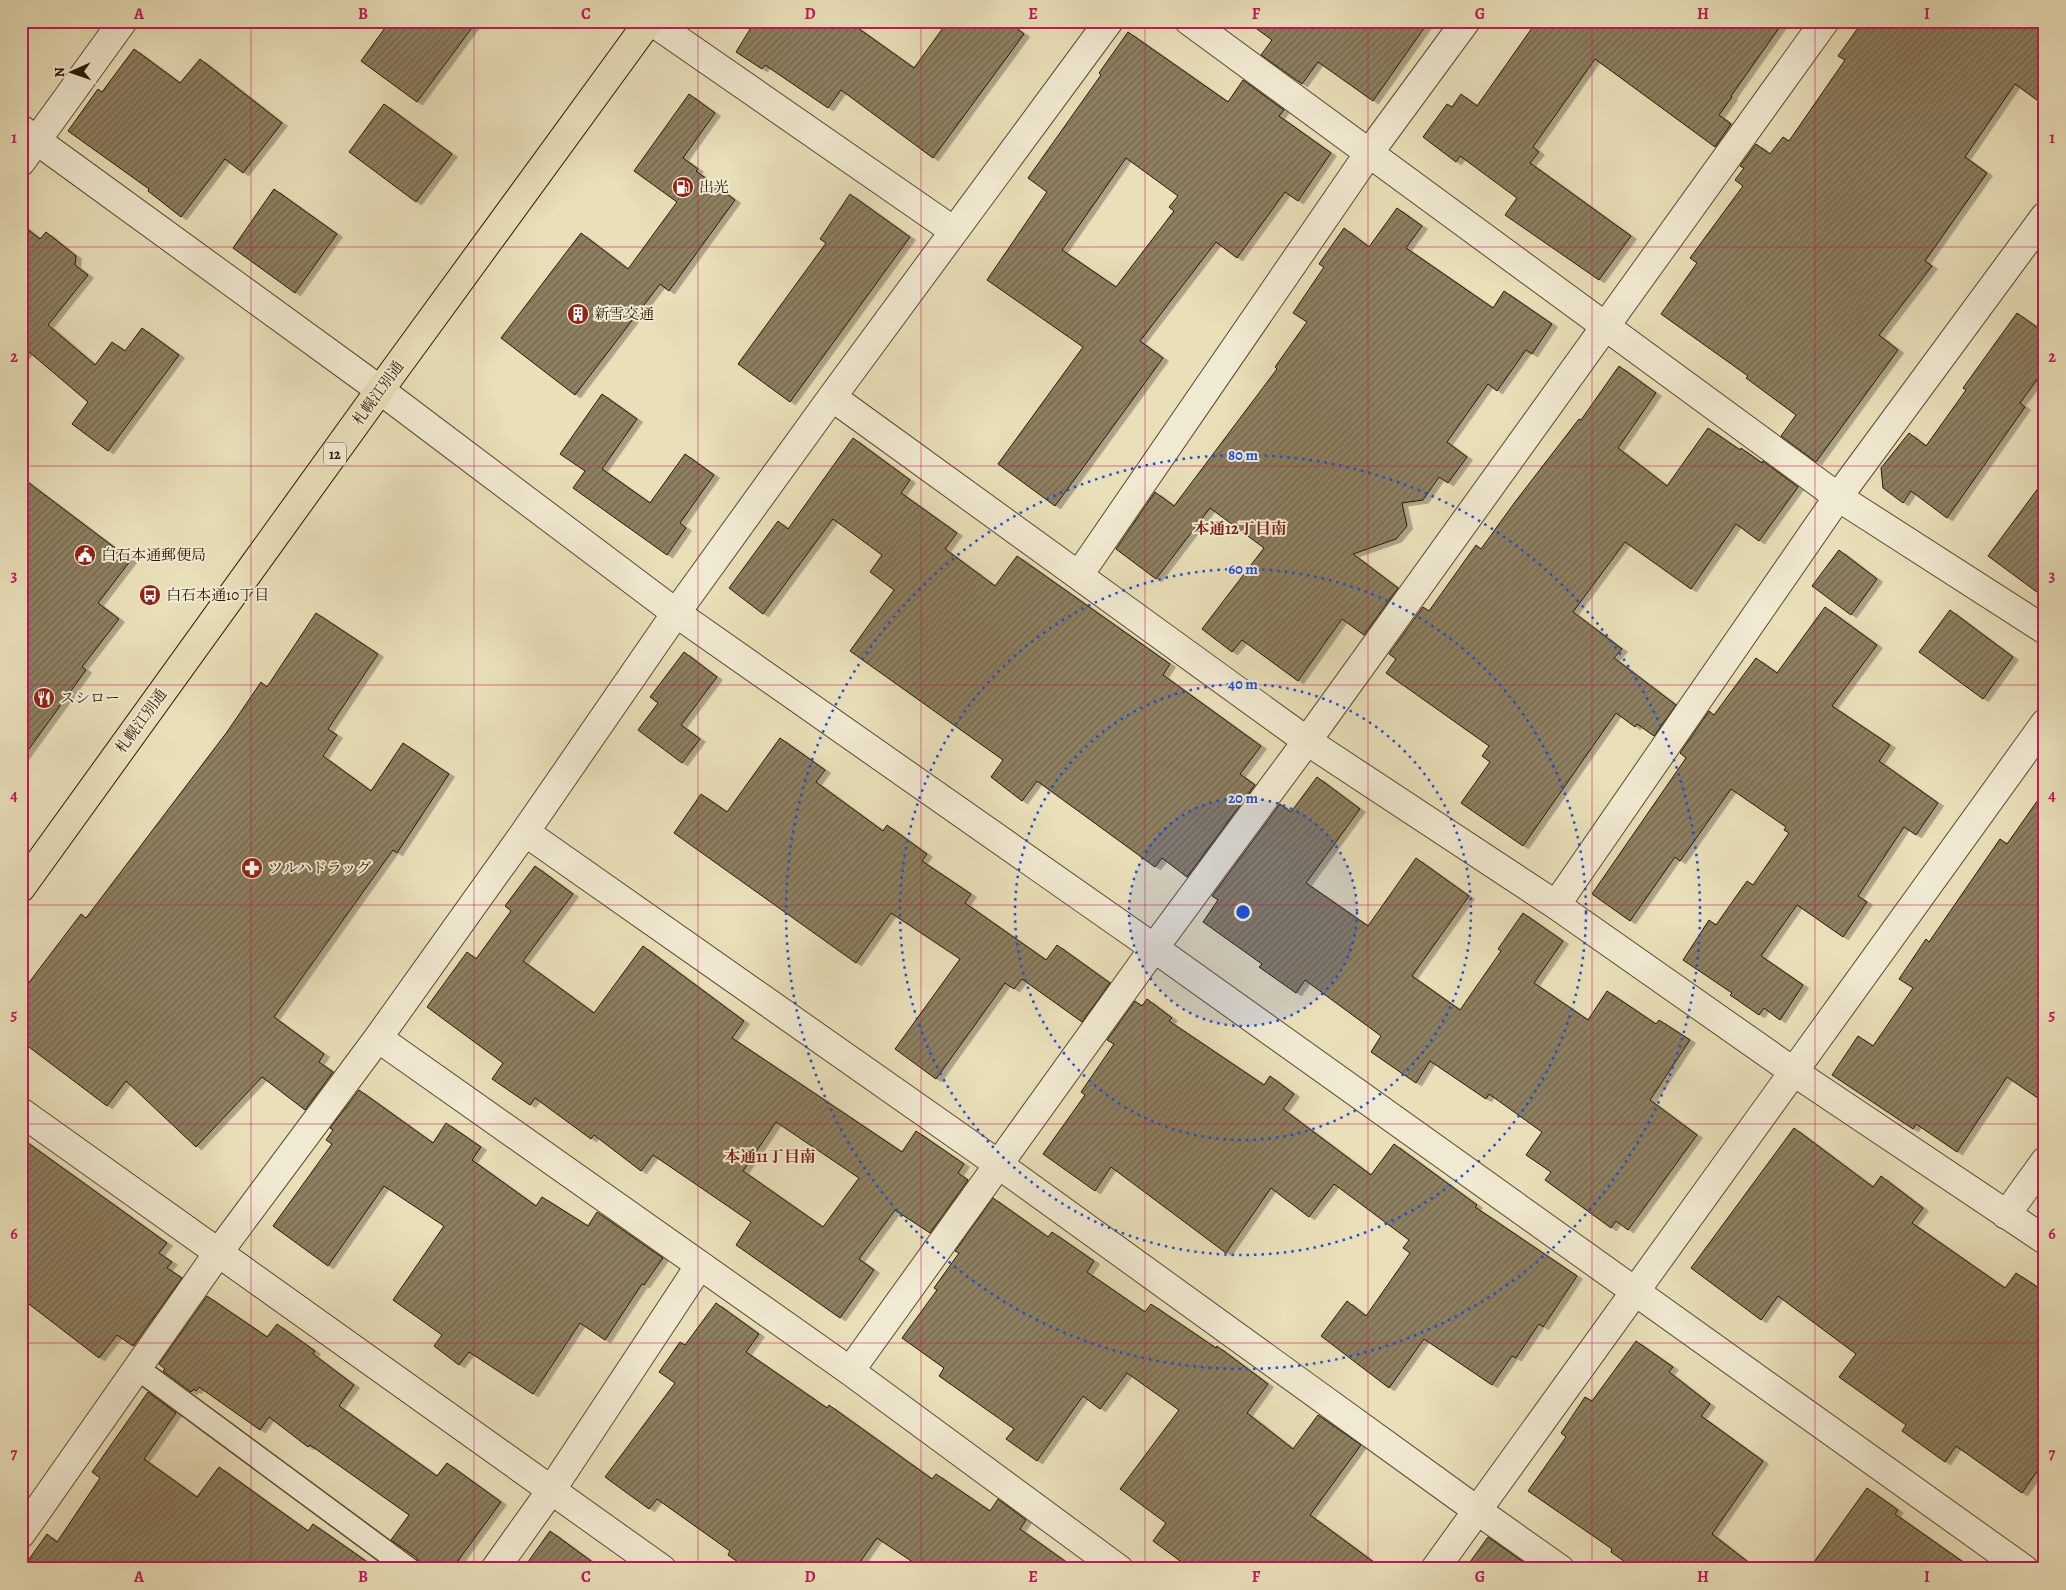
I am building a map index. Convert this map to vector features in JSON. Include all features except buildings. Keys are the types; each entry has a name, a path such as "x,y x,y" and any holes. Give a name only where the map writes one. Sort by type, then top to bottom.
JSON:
{"highway":[{"name":"札幌江別通","path":"21,888 380,390 650,21"}],"street":[{"path":"122,21 26,144 380,390 676,614 1154,948 2024,1569"},
{"path":"650,21 954,231"},
{"path":"21,1534 218,1253 378,1038 525,832 676,614 832,397 1108,21"},
{"path":"1189,21 1838,496 2045,630"},
{"path":"1079,575 1369,154 1466,21"},
{"path":"850,1371 1154,948 1307,741 1825,21"},
{"path":"1556,905 1838,496 2045,216"},
{"path":"832,397 1307,741 1556,905 1794,1072 2045,1240"},
{"path":"1436,1569 2045,723"},
{"path":"525,832 998,1164 1560,1569"},
{"path":"378,1038 850,1371 1120,1569"},
{"path":"21,1112 662,1569"},
{"path":"2006,1215 2045,1161"},
{"path":"495,1569 552,1489 700,1265"}],"lane":[{"path":"137,1368 409,1569"}],"place":[{"name":"出光","path":"683,187"},
{"name":"新雪交通","path":"578,314"},
{"name":"白石本通郵便局","path":"85,555"},
{"name":"白石本通10丁目","path":"150,595"},
{"name":"スシロー","path":"44,698"},
{"name":"ツルハドラッグ","path":"252,868"}],"district":[{"name":"本通12丁目南","path":"1240,529"},
{"name":"本通11丁目南","path":"770,1157"}]}
